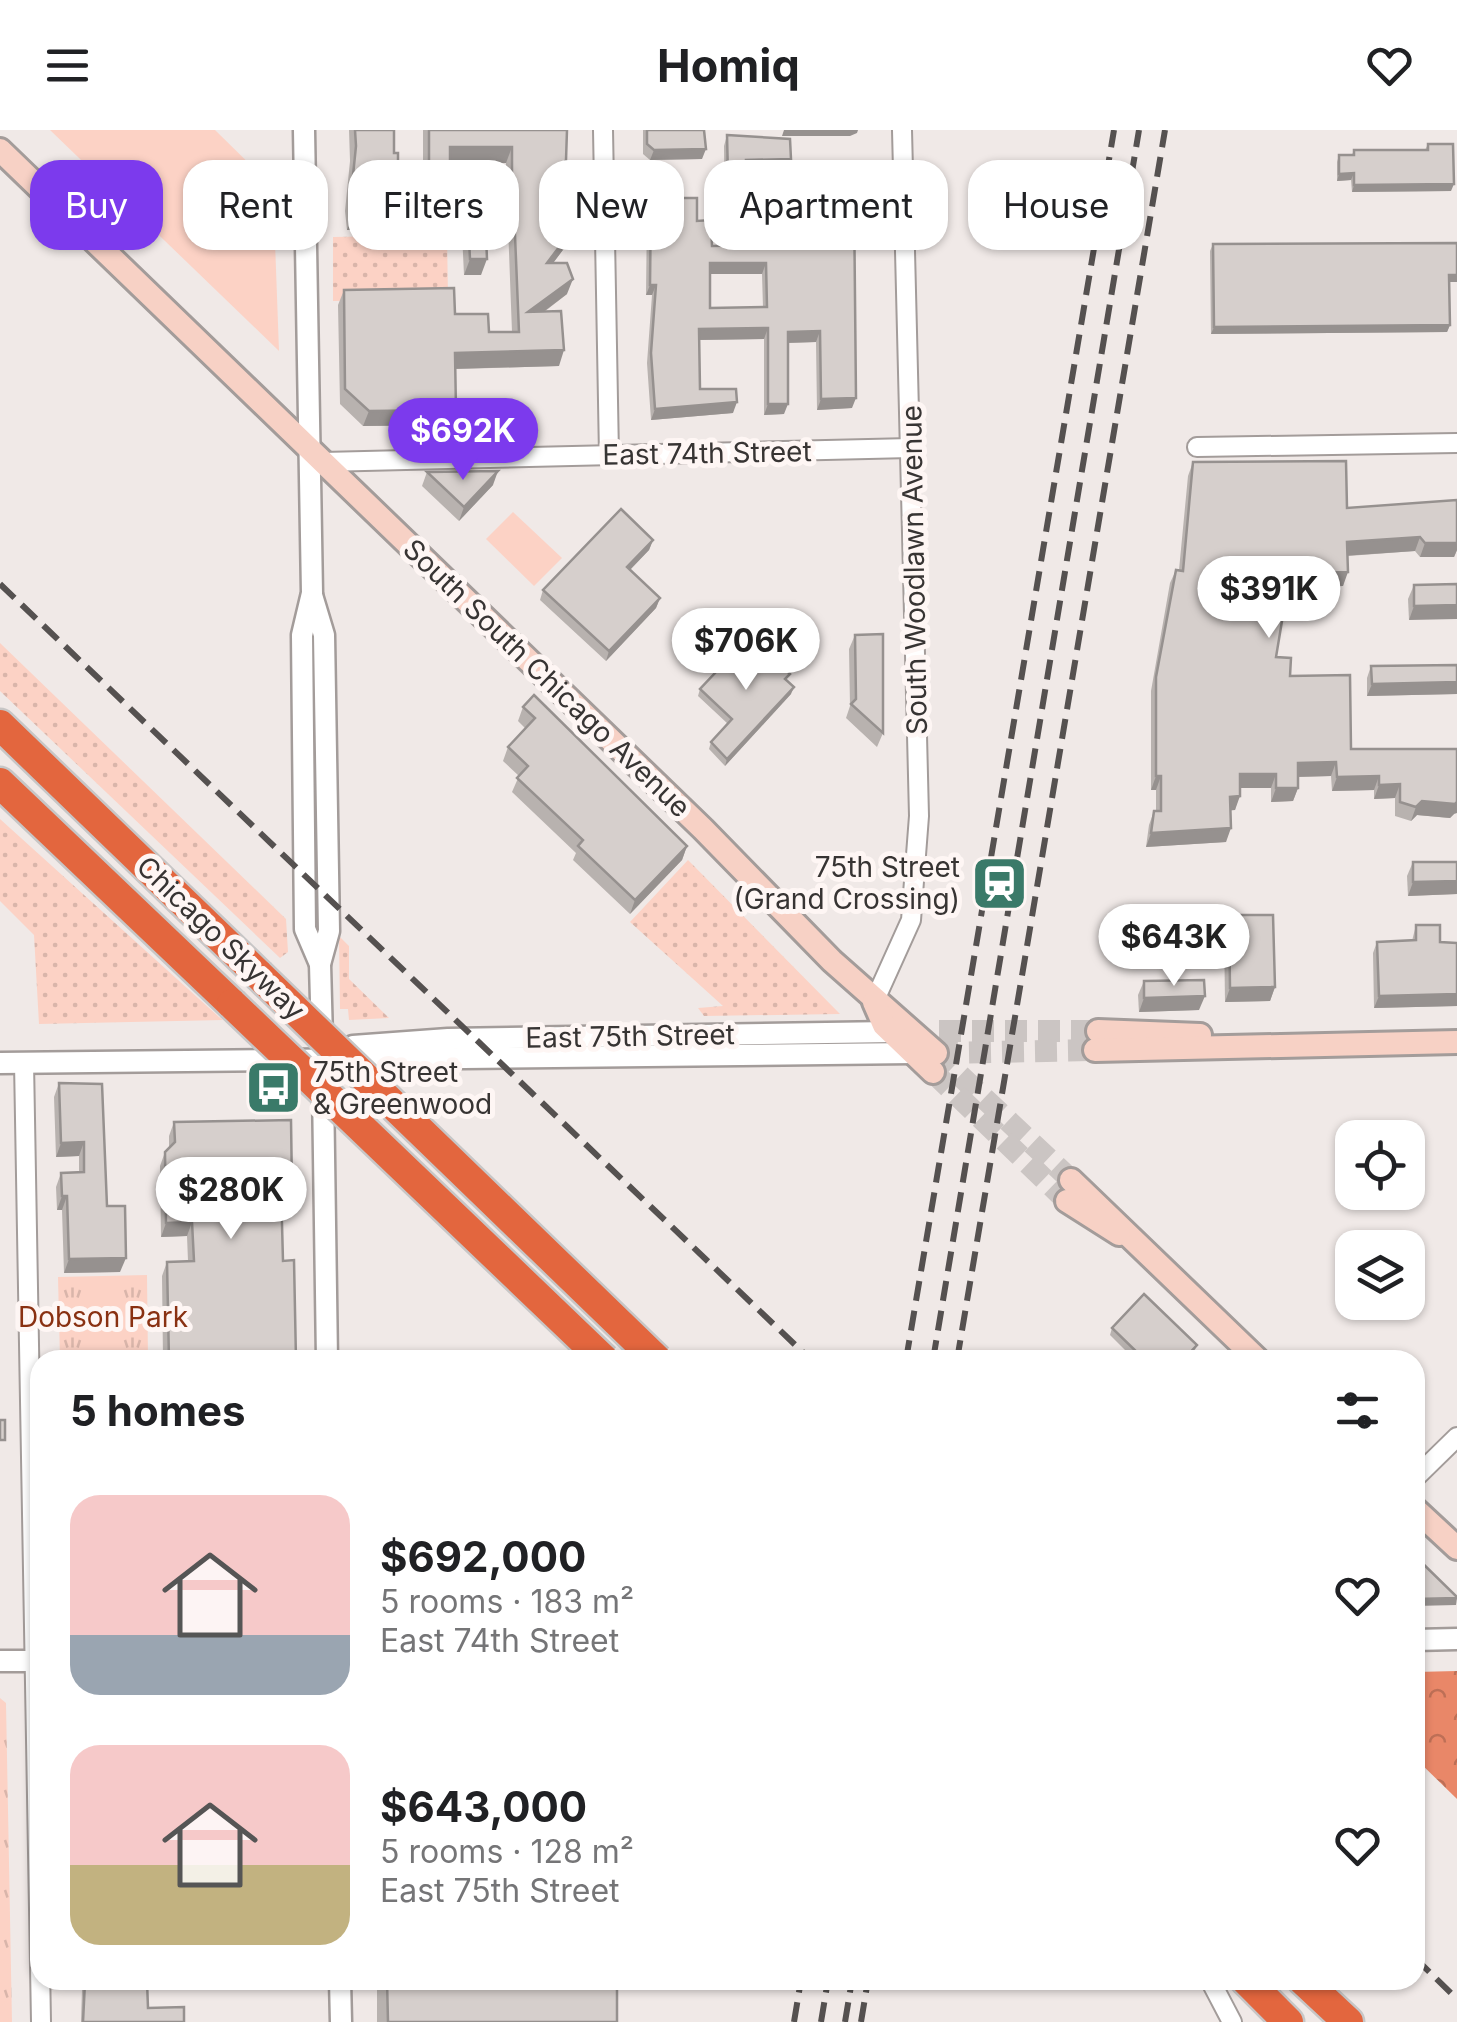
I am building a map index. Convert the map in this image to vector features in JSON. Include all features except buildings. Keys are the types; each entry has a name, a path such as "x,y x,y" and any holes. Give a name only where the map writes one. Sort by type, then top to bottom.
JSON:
{"highway":[{"name":"Chicago Skyway","path":"0,725 646,1350"},
{"name":"Chicago Skyway","path":"0,783 594,1350"},
{"path":"1256,1990 1288,2022"},
{"path":"1314,1990 1348,2022"}],"main road":[{"name":"South South Chicago Avenue","path":"0,150 874,1002 892,1032 927,1048"},
{"name":"South South Chicago Avenue","path":"874,1002 896,1014 927,1048"},
{"path":"1096,1041 1286,1049 1328,1043 1457,1042"},
{"path":"1069,1190 1130,1240 1247,1350"},
{"path":"1425,1518 1457,1548"}],"street":[{"path":"304,130 316,456 312,593 324,655 329,931 320,964 327,1350"},
{"path":"603,130 609,455"},
{"name":"South Woodlawn Avenue","path":"874,1002 911,920 917,866 902,130"},
{"path":"1197,447 1457,443"},
{"name":"East 74th Street","path":"316,456 911,448"},
{"name":"East 75th Street","path":"322,1058 353,1046 448,1040 892,1032"},
{"name":"East 75th Street","path":"0,1063 927,1048"},
{"path":"24,1062 32,1350"},
{"path":"1425,1468 1457,1436"},
{"path":"1425,1640 1457,1639"},
{"path":"0,1662 30,1661"},
{"path":"41,1990 41,2022"},
{"path":"340,1990 340,2022"},
{"path":"1215,1990 1232,2022"}],"green space":[{"path":"50,130 215,130 246,160 183,160 183,250 275,250 279,351 163,239 163,160 81,160"},
{"path":"333,237 348,237 348,250 447,250 448,299 333,301"},
{"path":"513,512 562,558 534,586 486,539"},
{"path":"0,643 286,919 288,952 280,958 0,691"},
{"path":"0,819 223,1020 39,1024 34,935 0,901"},
{"path":"688,860 840,1014 704,1016 698,1008 723,1006 630,922"},
{"path":"339,936 349,946 349,979 389,1018 349,1020 348,1009 340,1009"},
{"name":"Dobson Park","path":"147,1275 148,1350 60,1350 58,1277"},
{"path":"1457,1671 1457,1799 1425,1768 1425,1672"},
{"path":"0,1698 6,1703 12,2022 0,2022"}],"tunnel":[{"path":"939,1031 1098,1031"},
{"path":"936,1053 1095,1050"},
{"path":"936,1053 1071,1180"},
{"path":"933,1072 1067,1201"}],"railway":[{"path":"908,1350 1114,130"},
{"path":"935,1350 1139,130"},
{"path":"959,1350 1165,130"},
{"path":"0,584 801,1350"},
{"path":"1425,1968 1457,1999"},
{"path":"794,2022 799,1990"},
{"path":"821,2022 826,1990"},
{"path":"845,2022 850,1990"},
{"path":"861,2022 866,1990"}],"place":[{"name":"75th Street (Grand Crossing)","path":"999,883"},
{"name":"75th Street & Greenwood","path":"274,1088"}]}
